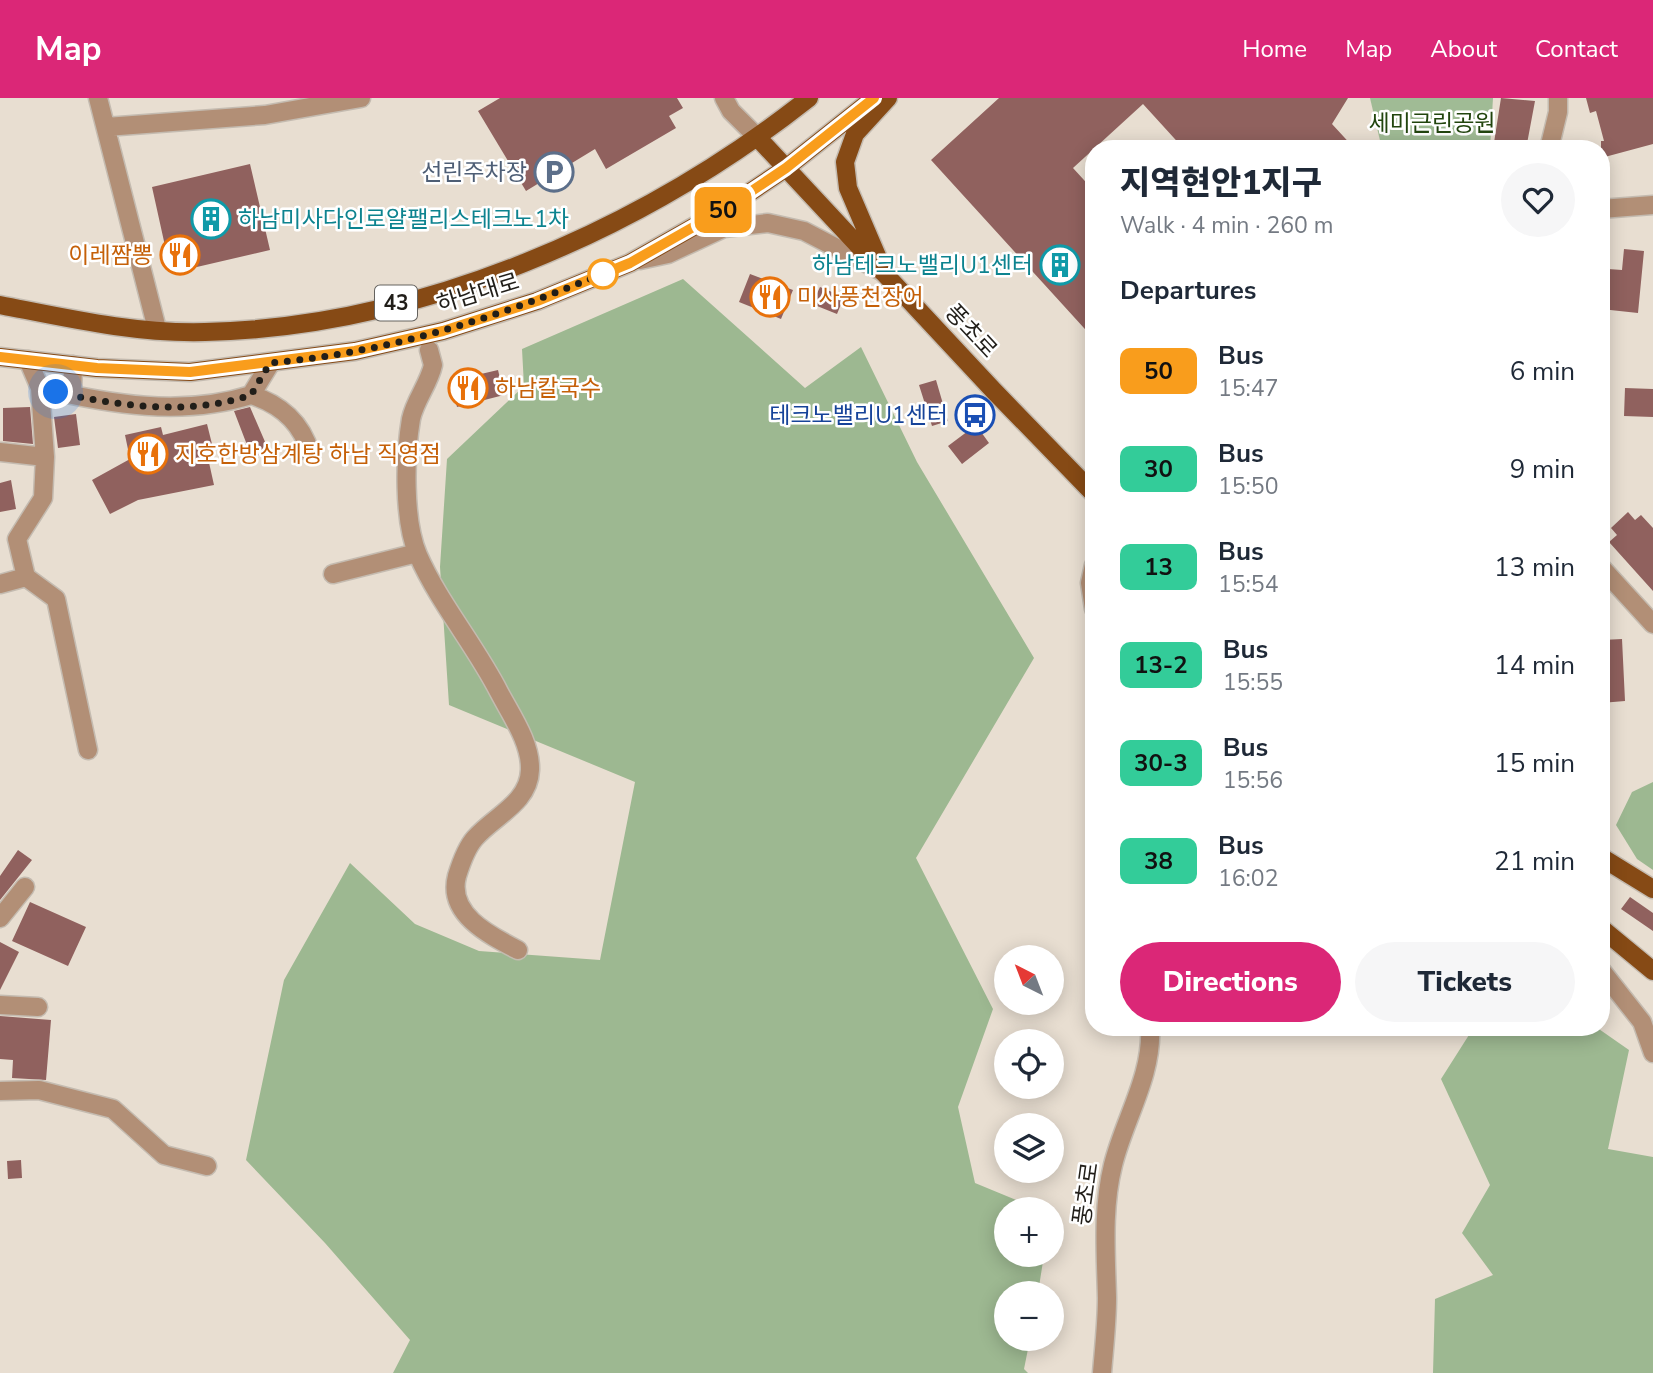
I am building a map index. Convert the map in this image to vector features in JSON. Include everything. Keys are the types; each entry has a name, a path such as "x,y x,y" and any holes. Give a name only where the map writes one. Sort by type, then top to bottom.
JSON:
{"main road":[{"name":"하남대로","path":"0,306 74,321 204,332 348,315 430,295 521,265 610,226 758,138 809,98"},
{"name":"하남대로","path":"1,360 190,372 355,351 428,347 630,263 725,209 786,168 874,98"},
{"path":"884,272 848,188 845,162 855,134 888,98"},
{"name":"풍초로","path":"758,138 1085,484"},
{"path":"1610,863 1653,889"},
{"path":"1610,935 1653,971"}],"street":[{"path":"98,98 157,329"},
{"path":"106,127 265,115 360,98"},
{"path":"724,98 732,111 758,138"},
{"path":"853,113 866,98"},
{"path":"1551,140 1558,112 1558,98"},
{"path":"1610,208 1653,205"},
{"path":"630,263 668,254 724,228 768,223 804,232 884,272"},
{"path":"428,347 433,365 413,413 407,469 410,517 417,553 483,662 519,729 530,770 523,794 470,845 454,888 456,901 472,921 518,950"},
{"path":"28,360 40,388 45,457 43,498 17,539 26,577 56,599 88,750"},
{"path":"251,395 270,363"},
{"path":"72,395 73,365"},
{"path":"40,388 160,407 211,406 251,395 264,399 294,422 305,434 310,453"},
{"path":"0,452 45,457"},
{"path":"333,574 417,553"},
{"path":"0,584 26,577"},
{"path":"1610,577 1653,624"},
{"path":"0,918 25,887"},
{"path":"1610,981 1642,1022 1653,1054"},
{"path":"0,1005 38,1007"},
{"name":"풍초로","path":"1102,1373 1107,1300 1104,1252 1108,1197 1113,1165 1151,1050 1150,1036"},
{"path":"0,1091 39,1090 113,1109 164,1155 207,1166"}],"green space":[{"name":"세미근린공원","path":"1370,98 1493,98 1491,140 1380,140"},
{"path":"683,279 805,388 861,347 917,462 1034,658 916,858 993,1009 958,1107 975,1183 1009,1197 994,1197 994,1267 1042,1267 1040,1281 994,1281 994,1351 1028,1351 1024,1369 1028,1373 393,1373 410,1340 325,1243 246,1160 284,980 350,863 415,924 479,951 600,960 635,782 449,705 440,567 447,459 524,386 522,349"},
{"path":"1653,782 1653,870 1637,859 1616,825 1632,792"},
{"path":"1468,1036 1609,1036 1629,1050 1608,1149 1653,1157 1653,1373 1433,1373 1435,1299 1493,1275 1462,1233 1490,1185 1441,1079"}],"building":[{"name":"선린주차장","path":"500,98 677,98 683,108 669,116 676,128 606,169 595,149 526,191 478,111"},
{"name":"하남테크노밸리U1센터","path":"999,98 1348,98 1332,124 1347,140 1176,140 1143,104 1104,140 1085,140 1085,157 1073,168 1085,181 1085,329 931,160"},
{"path":"1501,98 1535,101 1528,140 1494,140"},
{"path":"1586,98 1653,98 1653,144 1610,156 1610,140 1604,140 1596,111 1590,113"},
{"name":"하남미사다인로얄팰리스테크노1차","path":"250,164 270,250 171,273 152,187"},
{"path":"1624,249 1644,251 1638,313 1610,310 1610,269 1622,270"},
{"path":"750,274 793,290 781,319 739,302"},
{"path":"820,287 844,297 837,314 812,304"},
{"path":"498,370 504,395 457,407 451,381"},
{"path":"936,380 948,421 932,426 919,385"},
{"path":"1625,388 1653,389 1653,417 1624,416"},
{"path":"30,407 33,444 3,441 3,408"},
{"path":"250,407 269,451 252,458 234,411"},
{"path":"76,414 80,445 58,448 54,417"},
{"path":"207,424 215,456 208,458 214,485 138,500 110,514 92,480 130,459 125,435 161,427 163,435"},
{"path":"976,425 989,443 962,464 948,446"},
{"path":"11,480 16,509 0,512 0,483"},
{"path":"1628,512 1635,520 1641,515 1653,528 1653,591 1610,543 1617,535 1611,528"},
{"path":"1622,639 1625,701 1610,702 1610,640"},
{"path":"18,850 32,860 0,900 0,876"},
{"path":"1630,897 1653,913 1653,931 1621,909"},
{"path":"30,902 86,927 68,966 12,941"},
{"path":"0,942 19,952 0,990"},
{"path":"0,1016 51,1020 46,1080 12,1078 13,1060 0,1059"},
{"path":"21,1160 22,1178 8,1179 7,1161"}],"bus line":[{"name":"50","path":"0,357 97,368 190,372 355,351 443,331 537,301 630,263 725,209 786,168 874,98"}],"place":[{"name":"선린주차장","path":"554,172"},
{"name":"하남미사다인로얄팰리스테크노1차","path":"211,219"},
{"name":"이레짬뽕","path":"180,255"},
{"name":"하남테크노밸리U1센터","path":"1060,265"},
{"name":"미사풍천장어","path":"770,297"},
{"name":"하남칼국수","path":"468,388"},
{"name":"테크노밸리U1센터","path":"975,415"},
{"name":"지호한방삼계탕 하남 직영점","path":"148,454"}],"route":[{"path":"56,392 160,407 204,407 218,404 251,395 270,363 355,351 443,331 537,301 607,272 603,274"}]}
